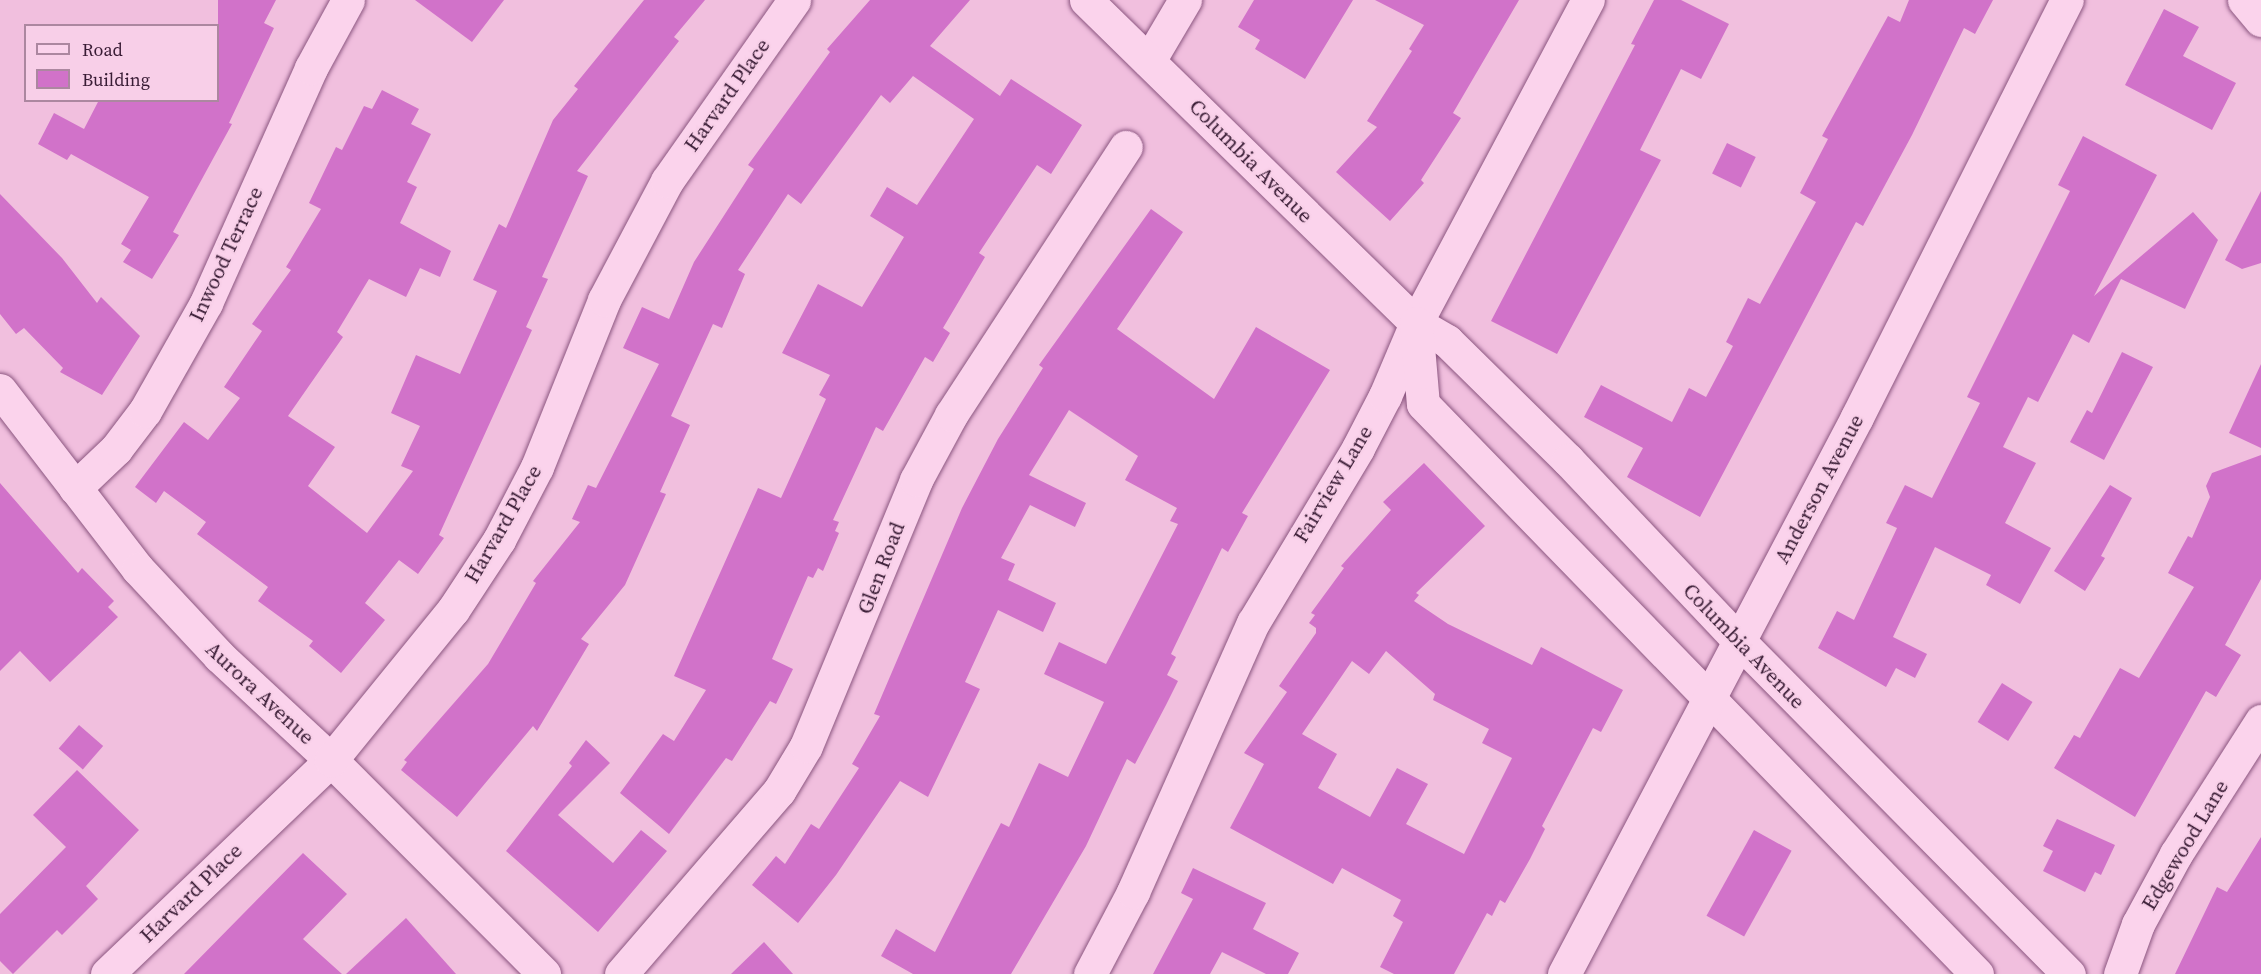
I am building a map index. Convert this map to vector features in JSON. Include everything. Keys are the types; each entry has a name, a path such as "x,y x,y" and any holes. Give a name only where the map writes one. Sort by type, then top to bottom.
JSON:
{"street":[{"name":"Inwood Terrace","path":"75,488 116,449 145,411 189,332 311,68 348,0"},
{"name":"Harvard Place","path":"107,974 331,760 453,610 499,540 537,467 604,300 640,230 691,146 794,0"},
{"name":"Columbia Avenue","path":"1086,0 1416,323 1448,341 1568,460 1739,641 2069,974"},
{"path":"1149,60 1185,0"},
{"name":"Fairview Lane","path":"1090,974 1132,892 1253,623 1358,448 1416,323 1588,0"},
{"name":"Anderson Avenue","path":"1564,974 1857,417 2067,0"},
{"path":"2244,0 2261,20"},
{"name":"Glen Road","path":"621,974 779,791 806,746 916,480 951,415 1126,147"},
{"path":"1416,323 1423,404 1977,974"},
{"name":"Aurora Avenue","path":"0,390 138,569 219,656 331,760 544,974"},
{"name":"Edgewood Lane","path":"2120,974 2138,924 2176,854 2261,721"}],"building":[{"path":"218,0 276,0 264,23 274,28 229,123 232,124 173,232 179,235 152,279 123,262 131,250 121,244 149,197 71,154 67,160 38,144 54,113 84,129 98,102 219,102"},
{"path":"415,0 504,0 472,42"},
{"path":"644,0 705,0 674,37 679,41 577,171 588,176 542,277 548,279 526,327 532,330 439,535 444,538 418,574 399,560 365,603 385,620 341,673 309,646 313,641 258,601 268,587 197,534 206,522 164,491 156,503 135,487 184,422 208,440 240,398 224,387 262,331 252,324 291,270 286,267 321,209 309,203 336,147 342,150 364,106 372,109 382,90 419,109 411,124 431,134 407,182 417,187 400,223 451,251 440,277 420,268 406,297 369,279 337,332 343,337 288,416 335,447 308,486 367,533 413,471 401,466 420,426 391,413 416,355 460,374 497,291 473,280 499,224 506,228 553,120 578,89 574,86"},
{"path":"870,0 970,0 930,46 1000,96 1011,79 1082,125 1051,174 1037,165 979,253 985,257 943,328 950,333 933,362 925,357 883,431 876,427 833,520 839,522 835,531 839,533 823,571 818,568 813,578 808,576 772,659 793,669 776,704 770,701 732,761 726,758 669,834 620,793 663,734 674,741 706,690 674,676 758,488 781,498 826,399 819,395 830,375 782,353 818,284 862,307 904,237 870,216 887,187 917,205 974,119 913,76 890,103 881,95 801,204 788,194 738,270 745,274 722,328 713,324 671,416 690,425 660,492 666,494 625,585 581,639 589,644 537,731 533,726 457,817 401,770 407,762 404,760 488,664 536,583 533,581 580,522 572,519 588,485 596,488 659,364 623,348 642,307 669,319 694,262 754,169 748,165 830,52 827,49"},
{"path":"1254,0 1353,0 1305,79 1255,49 1260,40 1238,27"},
{"path":"1375,0 1519,0 1453,113 1461,118 1421,180 1424,183 1390,221 1336,172 1377,127 1367,121 1412,51 1409,49 1424,25"},
{"path":"1654,0 1681,0 1729,24 1701,79 1681,69 1640,150 1661,160 1557,354 1491,321 1635,45 1631,44"},
{"path":"1909,0 1993,0 1975,34 1964,28 1912,135 1863,226 1856,222 1700,517 1627,477 1643,448 1584,417 1601,385 1672,422 1689,388 1706,397 1733,346 1726,342 1748,298 1760,304 1816,202 1800,193 1828,139 1822,136 1888,16 1900,22"},
{"path":"2164,9 2199,27 2183,56 2236,83 2212,130 2125,85"},
{"path":"2083,136 2157,175 2094,296 2193,212 2218,240 2185,309 2121,279 2089,343 2073,334 2038,402 2028,397 2003,447 2036,463 2005,523 2051,548 2020,604 1986,585 1991,575 1935,547 1893,637 1927,654 1915,678 1896,668 1886,687 1818,648 1837,611 1854,620 1897,528 1886,523 1905,485 1932,498 1980,403 1967,397 2070,191 2058,185"},
{"path":"1727,143 1756,157 1741,188 1712,174"},
{"path":"2261,191 2261,263 2242,269 2225,260"},
{"path":"0,194 62,258 97,303 101,297 140,336 102,395 60,372 63,368 24,328 16,334 0,314"},
{"path":"1151,209 1183,232 1117,329 1214,399 1256,327 1330,370 1242,513 1248,516 1228,552 1222,548 1171,654 1176,657 1167,675 1178,681 1135,764 1127,759 1086,846 1011,974 913,974 881,956 896,929 935,952 1001,823 1009,827 1039,763 1068,777 1104,702 1044,674 1059,642 1106,664 1178,524 1170,521 1177,508 1125,480 1138,456 1069,410 1029,475 1086,503 1075,527 1030,505 1001,558 1015,564 1008,580 1056,603 1043,632 998,610 965,682 980,689 928,797 900,781 836,875 798,923 752,885 776,856 785,864 811,824 819,829 859,768 852,764 880,716 874,714 962,508 998,439 1043,368 1039,365"},
{"path":"2122,352 2153,367 2104,460 2070,442 2087,410 2092,413"},
{"path":"2261,364 2261,448 2229,433"},
{"path":"2261,455 2261,579 2225,645 2241,655 2216,697 2206,691 2135,817 2054,768 2074,735 2080,738 2120,668 2139,678 2194,587 2168,573 2188,536 2192,538 2210,497 2206,486 2212,473"},
{"path":"1424,463 1485,526 1416,593 1419,595 1414,601 1448,624 1532,665 1541,647 1623,690 1601,732 1593,728 1542,826 1545,829 1530,859 1505,903 1500,900 1492,916 1487,913 1454,974 1394,974 1380,967 1403,922 1393,916 1401,900 1342,868 1333,884 1230,828 1264,764 1244,753 1287,692 1279,686 1316,633 1316,628 1309,623 1315,615 1311,613 1344,568 1341,566 1391,510 1383,502","holes":["1386,651 1435,694 1433,700 1489,729 1482,743 1512,758 1464,854 1406,824 1428,784 1397,768 1370,817 1318,788 1337,754 1302,734 1352,661 1369,674"]},
{"path":"0,483 78,573 82,568 114,601 108,607 118,617 50,682 20,651 0,671"},
{"path":"2110,485 2132,498 2101,556 2105,558 2085,591 2054,571"},
{"path":"2002,683 2033,702 2008,741 1978,722"},
{"path":"79,725 103,746 83,769 59,748"},
{"path":"586,740 610,763 558,815 613,863 641,830 667,851 598,932 506,851 572,766 569,763"},
{"path":"77,770 139,830 86,886 98,899 62,935 57,930 13,974 0,961 0,914 66,847 33,815"},
{"path":"2057,819 2115,845 2101,875 2095,872 2085,892 2043,871 2053,851 2043,846"},
{"path":"1754,830 1792,851 1744,937 1706,916"},
{"path":"2261,837 2261,974 2175,974 2217,887 2227,892"},
{"path":"303,853 347,894 303,939 342,974 184,974"},
{"path":"1193,868 1266,903 1253,929 1299,953 1288,974 1266,974 1222,952 1210,974 1153,974 1193,899 1181,893"},
{"path":"406,918 456,974 346,974"},
{"path":"764,942 793,974 731,974"}]}
